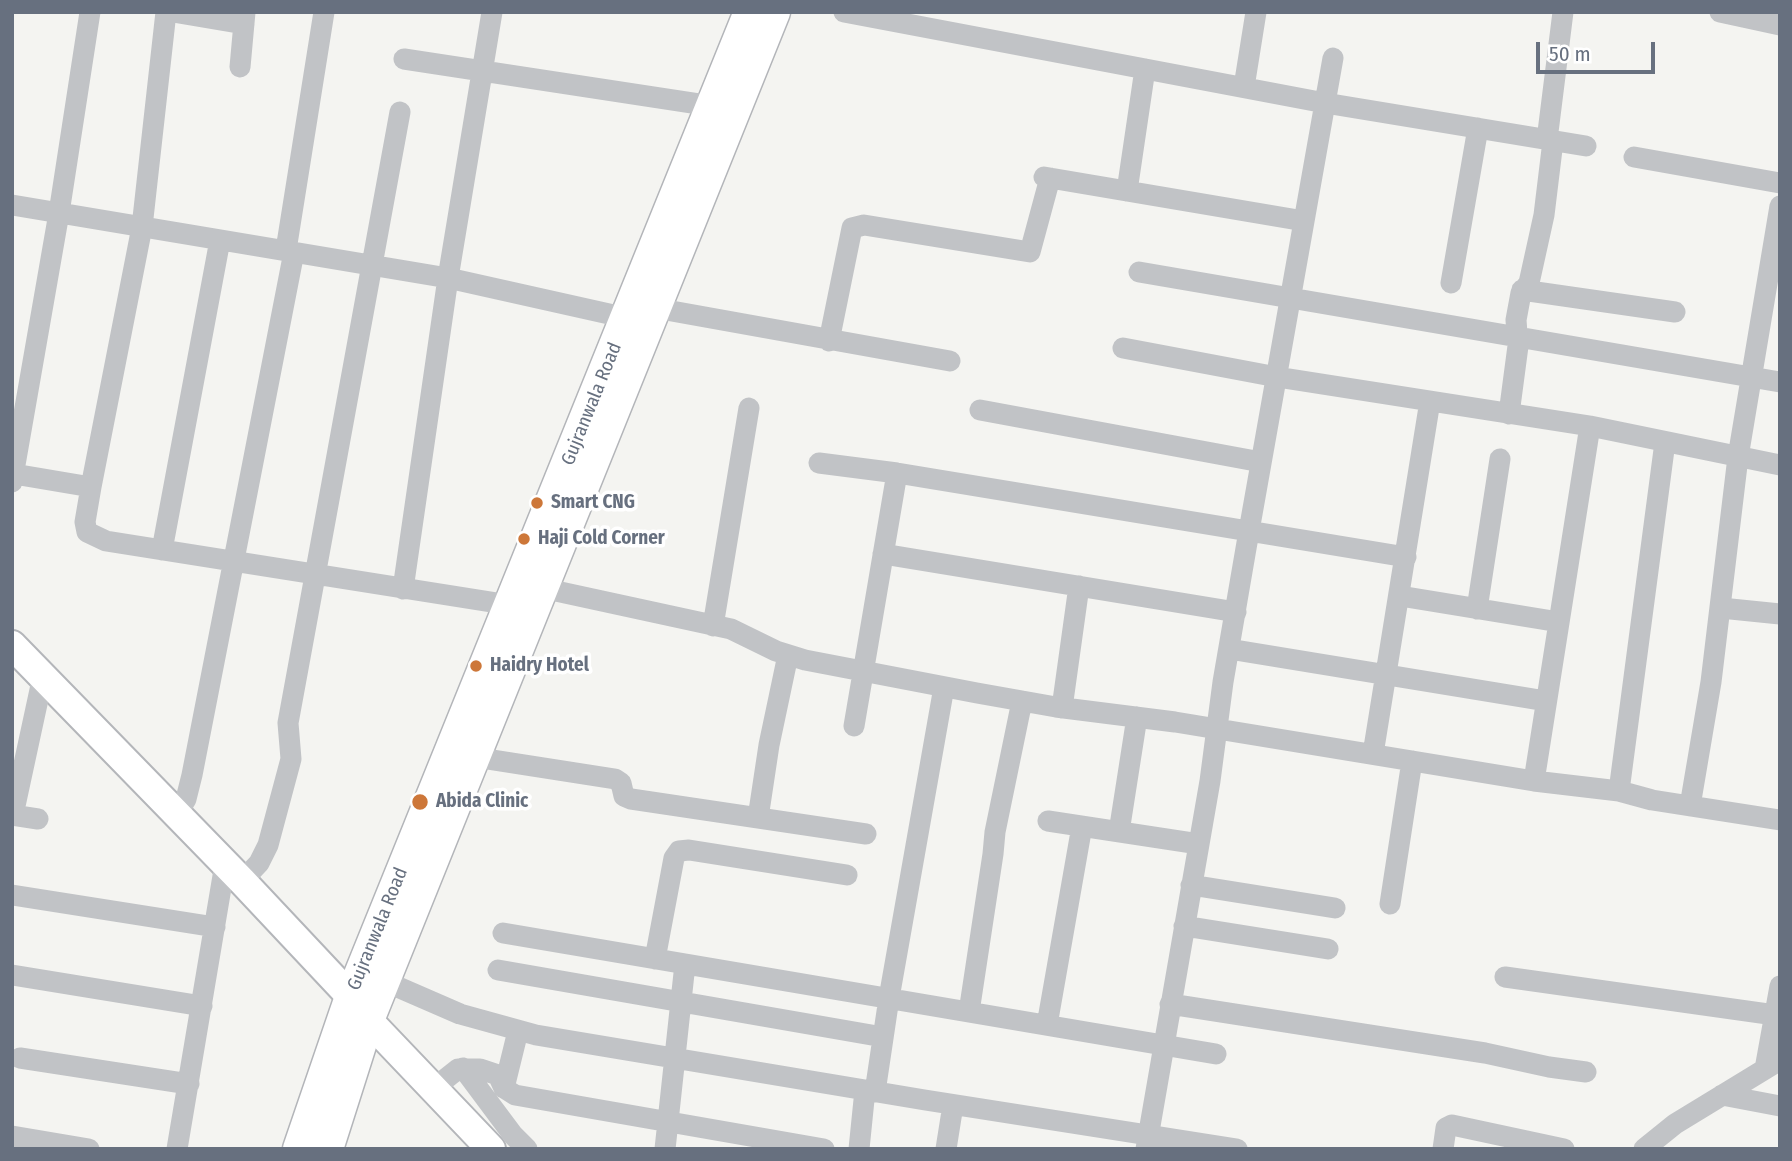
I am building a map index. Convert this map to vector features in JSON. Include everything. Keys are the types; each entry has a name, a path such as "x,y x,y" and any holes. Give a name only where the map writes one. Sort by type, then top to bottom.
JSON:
{"highway":[{"name":"Gujranwala Road","path":"327,1149 359,1008 384,981 542,588 712,106 750,12"},
{"name":"Gujranwala Road","path":"299,1149 359,1008 510,605 774,12"}],"main road":[{"path":"12,645 233,872 491,1149"}],"street":[{"path":"90,12 59,213 13,478 91,487"},
{"path":"166,12 142,227 91,487 85,522 87,531 106,541 510,605"},
{"path":"173,12 244,18 240,67"},
{"path":"177,814 186,799 192,775 234,560 290,251 324,12"},
{"path":"403,589 448,278 492,12"},
{"path":"844,12 1325,103 1586,146"},
{"path":"1244,88 1256,12"},
{"path":"1509,414 1518,337 1516,326 1522,290 1530,283 1544,215 1563,12"},
{"path":"1720,12 1780,25"},
{"path":"1147,1142 1199,844 1249,531 1333,58"},
{"path":"404,59 712,106"},
{"path":"1127,191 1145,69"},
{"path":"177,1149 215,927 233,872 259,863 268,845 291,759 288,723 400,113"},
{"path":"1451,283 1478,128"},
{"path":"1634,158 1780,183"},
{"path":"830,341 852,228 864,225 1030,252 1047,178 1304,221"},
{"path":"12,205 641,313 950,361"},
{"path":"1690,806 1721,608 1738,457 1780,206"},
{"path":"162,550 220,240"},
{"path":"1139,272 1780,383"},
{"path":"1522,290 1675,312"},
{"path":"1123,348 1276,377 1590,426 1780,465"},
{"path":"1373,754 1430,401"},
{"path":"713,626 749,408"},
{"path":"980,410 1261,462"},
{"path":"1534,780 1590,426"},
{"path":"1619,791 1665,442"},
{"path":"1477,609 1500,459"},
{"path":"819,463 897,473 1406,557"},
{"path":"854,726 897,473"},
{"path":"883,554 1236,611"},
{"path":"1062,708 1079,586"},
{"path":"542,588 731,629 788,656 944,687 1062,708 1137,717 1619,791 1652,800 1780,820"},
{"path":"1400,596 1559,622"},
{"path":"1721,608 1780,614"},
{"path":"1229,649 1546,701"},
{"path":"758,818 769,745 788,656"},
{"path":"38,820 13,815 43,676"},
{"path":"859,1149 883,1037 944,687"},
{"path":"969,1012 995,832 1022,701"},
{"path":"1119,832 1137,717"},
{"path":"474,757 615,779 621,783 624,796 631,799 866,834"},
{"path":"1390,904 1412,761"},
{"path":"1048,821 1199,844"},
{"path":"1047,1025 1082,826"},
{"path":"655,959 674,858 679,851 689,850 846,875"},
{"path":"1191,885 1335,908"},
{"path":"12,895 215,927"},
{"path":"1184,926 1328,949"},
{"path":"503,933 1216,1054"},
{"path":"664,1149 685,964"},
{"path":"498,970 883,1037"},
{"path":"12,975 202,1006"},
{"path":"1505,977 1775,1015"},
{"path":"384,981 460,1014 518,1031 953,1105 1147,1142 1237,1149"},
{"path":"1644,1149 1675,1124 1772,1065 1780,986"},
{"path":"1170,1004 1485,1053 1549,1068 1586,1072"},
{"path":"504,1088 518,1031"},
{"path":"20,1058 189,1084"},
{"path":"434,1088 452,1073 463,1068 494,1072 504,1088 515,1095 784,1145 824,1149"},
{"path":"463,1068 513,1135 527,1149"},
{"path":"1722,1095 1780,1106"},
{"path":"946,1149 953,1105"},
{"path":"1443,1149 1446,1128 1452,1125 1564,1149"},
{"path":"12,1136 89,1149"}],"place":[{"name":"Smart CNG","path":"537,503"},
{"name":"Haji Cold Corner","path":"524,539"},
{"name":"Haidry Hotel","path":"476,666"},
{"name":"Abida Clinic","path":"420,802"}]}
